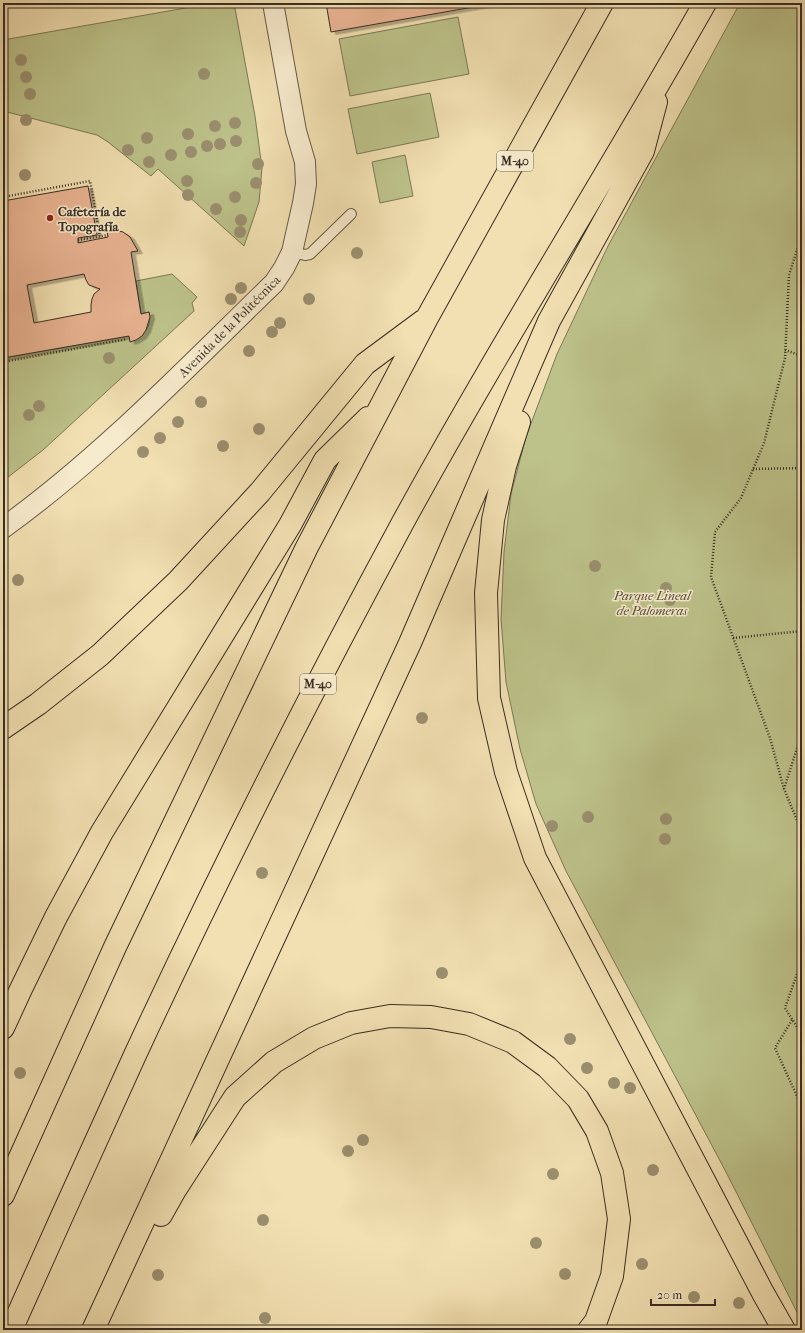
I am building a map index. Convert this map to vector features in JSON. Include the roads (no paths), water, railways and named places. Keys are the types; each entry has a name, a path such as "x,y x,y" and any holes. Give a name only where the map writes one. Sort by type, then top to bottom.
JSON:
{"highway":[{"name":"M-40","path":"3,1195 115,947 306,549 427,318 602,3"},
{"name":"M-40","path":"14,1323 135,1055 188,943 244,829 402,524 468,406 705,3"},
{"path":"94,1330 410,643 549,321 643,151 663,76"},
{"path":"3,728 38,704 100,655 178,581 260,492 365,364 427,318"},
{"path":"549,321 540,360 505,466 493,520 486,593 489,698 506,772 535,858 755,1279 784,1330"},
{"path":"3,1028 20,989 56,917 102,832 290,525 325,460 382,404"},
{"path":"94,1330 125,1275 145,1247 175,1190 235,1097 274,1062 314,1038 350,1023 390,1016 431,1017 469,1024 514,1042 547,1067 578,1099 597,1131 612,1173 619,1219 612,1276 596,1321 590,1330"}],"street":[{"name":"Avenida de la Politécnica","path":"3,528 103,447 173,382 274,283 284,268 292,252 306,184 305,162 296,131 273,3"}],"lane":[{"path":"292,252 305,255 310,254 351,214"}],"place":[{"name":"Cafetería de Topografía","path":"50,218"}],"park label":[{"name":"Parque Lineal de Palomeras","path":"652,602"}]}
